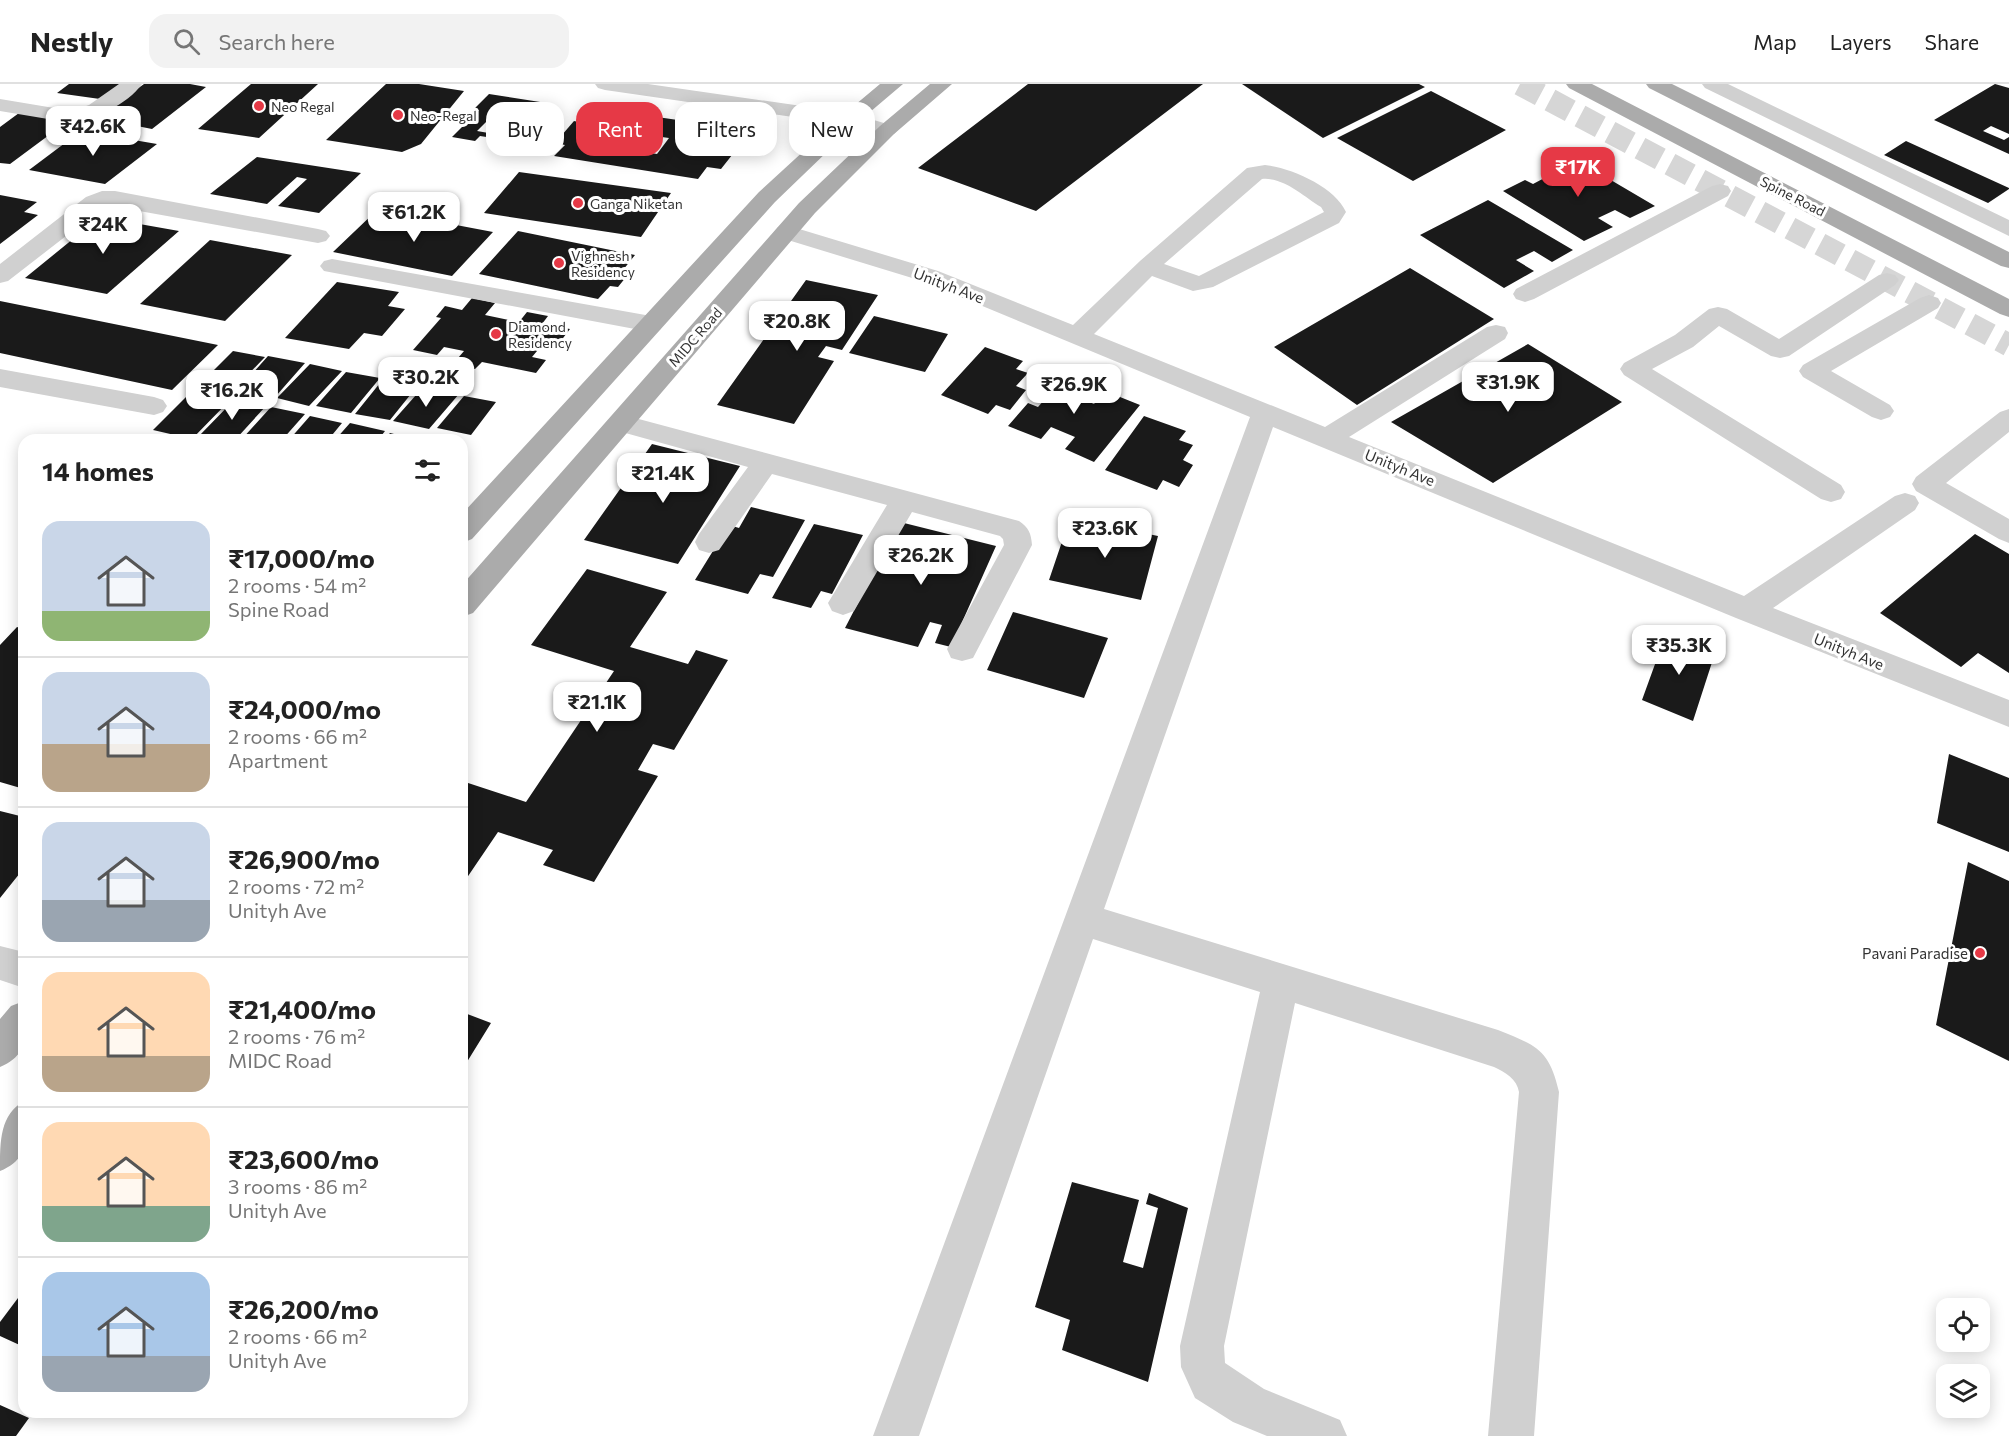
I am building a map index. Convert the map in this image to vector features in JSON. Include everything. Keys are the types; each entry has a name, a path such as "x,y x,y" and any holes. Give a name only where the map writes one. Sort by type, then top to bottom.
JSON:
{"main road":[{"path":"871,102 893,84"},
{"name":"MIDC Road","path":"468,597 807,208 887,130 942,84"},
{"name":"Spine Road","path":"1576,84 2009,309"},
{"path":"1656,84 2009,261"},
{"path":"468,519 767,197 811,156"},
{"path":"0,1048 18,1026"},
{"path":"0,1151 18,1128"}],"street":[{"path":"0,105 72,117 99,109 132,84"},
{"path":"1712,84 2009,229"},
{"path":"620,85 789,110"},
{"path":"875,126 887,130"},
{"path":"1077,336 1148,266 1255,173 1266,170 1276,171 1331,203 1335,212 1331,218 1205,282 1193,284 1148,266"},
{"path":"1525,294 1720,191"},
{"path":"0,276 78,213 102,198 115,198 318,236"},
{"name":"Unityh Ave","path":"786,232 930,276 1329,437 1747,610 2009,714"},
{"path":"332,266 651,324"},
{"path":"1780,350 1887,280"},
{"path":"1812,371 1929,303"},
{"path":"1831,492 1633,369 1684,341 1718,315 1881,411"},
{"path":"1329,437 1496,333"},
{"path":"0,378 154,406"},
{"path":"896,1436 1265,412"},
{"path":"2009,418 1926,483 2009,532"},
{"path":"620,423 1009,528 1017,534 1018,545 962,649"},
{"path":"709,542 766,462"},
{"path":"843,603 904,500"},
{"path":"1747,610 1905,503"},
{"path":"1082,919 1498,1049 1516,1057 1535,1073 1539,1092 1511,1436"},
{"path":"0,963 18,968"},
{"path":"1281,981 1202,1346 1203,1367 1211,1382 1249,1406 1324,1436"}],"building":[{"path":"69,84 120,84 100,99 57,93"},
{"path":"144,84 190,84 206,87 152,129 97,118"},
{"name":"Neo Regal","path":"251,84 318,84 259,138 198,129"},
{"name":"Neo-Regal","path":"386,84 419,84 464,91 421,144 402,152 326,140"},
{"path":"1028,84 1203,84 1036,211 918,168"},
{"path":"1242,84 1419,84 1425,87 1323,138"},
{"path":"1995,84 2009,88 2009,134 1991,126 1983,131 2004,140 2009,137 2009,154 1934,120"},
{"path":"1431,91 1506,130 1413,181 1337,138"},
{"path":"489,94 540,102 486,102 486,122 477,131 486,133 486,137 480,136 475,141 452,137 479,110 474,109"},
{"path":"19,113 68,121 10,164 0,163 0,127"},
{"path":"663,118 675,120 675,156 731,156 721,169 707,167 698,179 554,156 564,156 564,133 576,121 576,156 663,156 663,146 669,138 663,137"},
{"path":"81,131 157,144 105,184 29,170"},
{"path":"1906,141 2009,189 1988,203 1884,155"},
{"path":"1570,156 1655,206 1630,218 1615,210 1598,218 1613,227 1584,241 1503,191 1525,180 1533,184 1552,174 1542,169"},
{"path":"257,157 361,173 319,213 278,206 307,179 297,177 267,204 210,194"},
{"name":"Ganga Niketan","path":"519,172 671,193 641,237 484,213"},
{"path":"0,195 37,202 24,212 38,215 0,244"},
{"path":"1488,200 1573,250 1552,262 1534,251 1516,260 1534,271 1504,288 1420,235"},
{"path":"377,210 493,232 452,276 333,252"},
{"path":"100,217 179,231 107,294 25,278"},
{"name":"Vighnesh Residency","path":"518,231 635,255 623,270 630,272 618,287 610,286 598,299 479,274"},
{"path":"210,240 292,255 225,321 140,304"},
{"path":"1410,268 1494,319 1357,405 1274,347"},
{"path":"806,280 878,295 842,350 826,346 818,357 834,361 794,424 717,405"},
{"path":"337,282 399,292 388,306 405,309 382,336 364,333 349,349 285,338"},
{"name":"Diamond Residency","path":"472,298 495,303 485,315 519,322 527,312 548,316 542,324 570,329 560,342 547,339 532,357 546,360 536,373 482,362 475,369 453,364 464,351 444,347 437,355 413,350 441,318 436,317 445,306 462,310"},
{"path":"0,301 218,345 172,390 0,353"},
{"path":"874,316 948,334 925,372 849,353"},
{"path":"1528,344 1622,402 1493,483 1391,422"},
{"path":"985,347 1023,361 1016,369 1028,373 1016,386 1026,390 1010,410 996,405 988,414 941,395"},
{"path":"233,351 265,357 236,387 203,381"},
{"path":"268,356 305,363 276,396 238,390"},
{"path":"310,364 342,371 309,406 277,398"},
{"path":"1049,369 1086,384 1075,396 1094,404 1105,391 1140,405 1094,462 1065,449 1075,437 1051,427 1041,439 1008,426 1028,403 1038,407 1045,399 1028,392"},
{"path":"346,372 380,378 351,413 316,406"},
{"path":"384,378 419,384 390,420 355,414"},
{"path":"424,386 459,394 429,429 393,421"},
{"path":"193,390 232,398 197,434 170,434 153,430"},
{"path":"464,396 496,402 471,435 437,428"},
{"path":"234,400 265,407 240,434 201,434"},
{"path":"271,407 305,414 287,434 246,434"},
{"path":"310,416 342,423 333,434 294,434"},
{"path":"1144,416 1186,431 1179,440 1193,445 1183,460 1193,465 1179,487 1163,480 1157,490 1105,470"},
{"path":"350,423 385,431 383,434 340,434"},
{"path":"652,444 740,466 678,564 584,540"},
{"path":"751,507 805,520 773,577 760,574 748,594 695,580 729,525 739,528"},
{"path":"1070,518 1158,536 1141,600 1049,580"},
{"path":"900,522 996,546 951,647 935,643 942,625 930,622 918,647 845,628"},
{"path":"814,524 863,535 832,594 821,591 811,608 772,598"},
{"path":"1975,534 2009,554 2009,673 1978,653 1961,667 1880,613"},
{"path":"587,569 667,592 630,647 688,664 696,650 728,660 674,750 653,744 638,770 658,776 594,882 543,865 553,850 498,832 468,876 468,783 526,802 614,671 531,645"},
{"path":"1013,612 1108,638 1084,698 987,670"},
{"path":"18,627 18,787 0,782 0,645"},
{"path":"1667,631 1716,650 1693,721 1642,700"},
{"path":"1949,754 2009,778 2009,852 1937,823"},
{"path":"0,811 18,816 18,876 0,898"},
{"name":"Pavani Paradise","path":"1968,862 2009,881 2009,1061 1936,1025"},
{"path":"468,1014 491,1023 468,1060"},
{"path":"1072,1182 1139,1200 1123,1262 1143,1268 1158,1208 1146,1204 1149,1193 1188,1208 1148,1382 1062,1350 1070,1320 1035,1307"},
{"path":"18,1298 18,1344 0,1336 0,1322"},
{"path":"0,1405 18,1413 18,1418 29,1418 16,1436 0,1436"}],"tunnel":[{"path":"1520,84 2009,345"}],"place":[{"name":"Neo Regal","path":"259,106"},
{"name":"Neo-Regal","path":"398,115"},
{"name":"Ganga Niketan","path":"578,203"},
{"name":"Vighnesh Residency","path":"559,263"},
{"name":"Diamond Residency","path":"496,334"},
{"name":"Pavani Paradise","path":"1980,953"}]}
